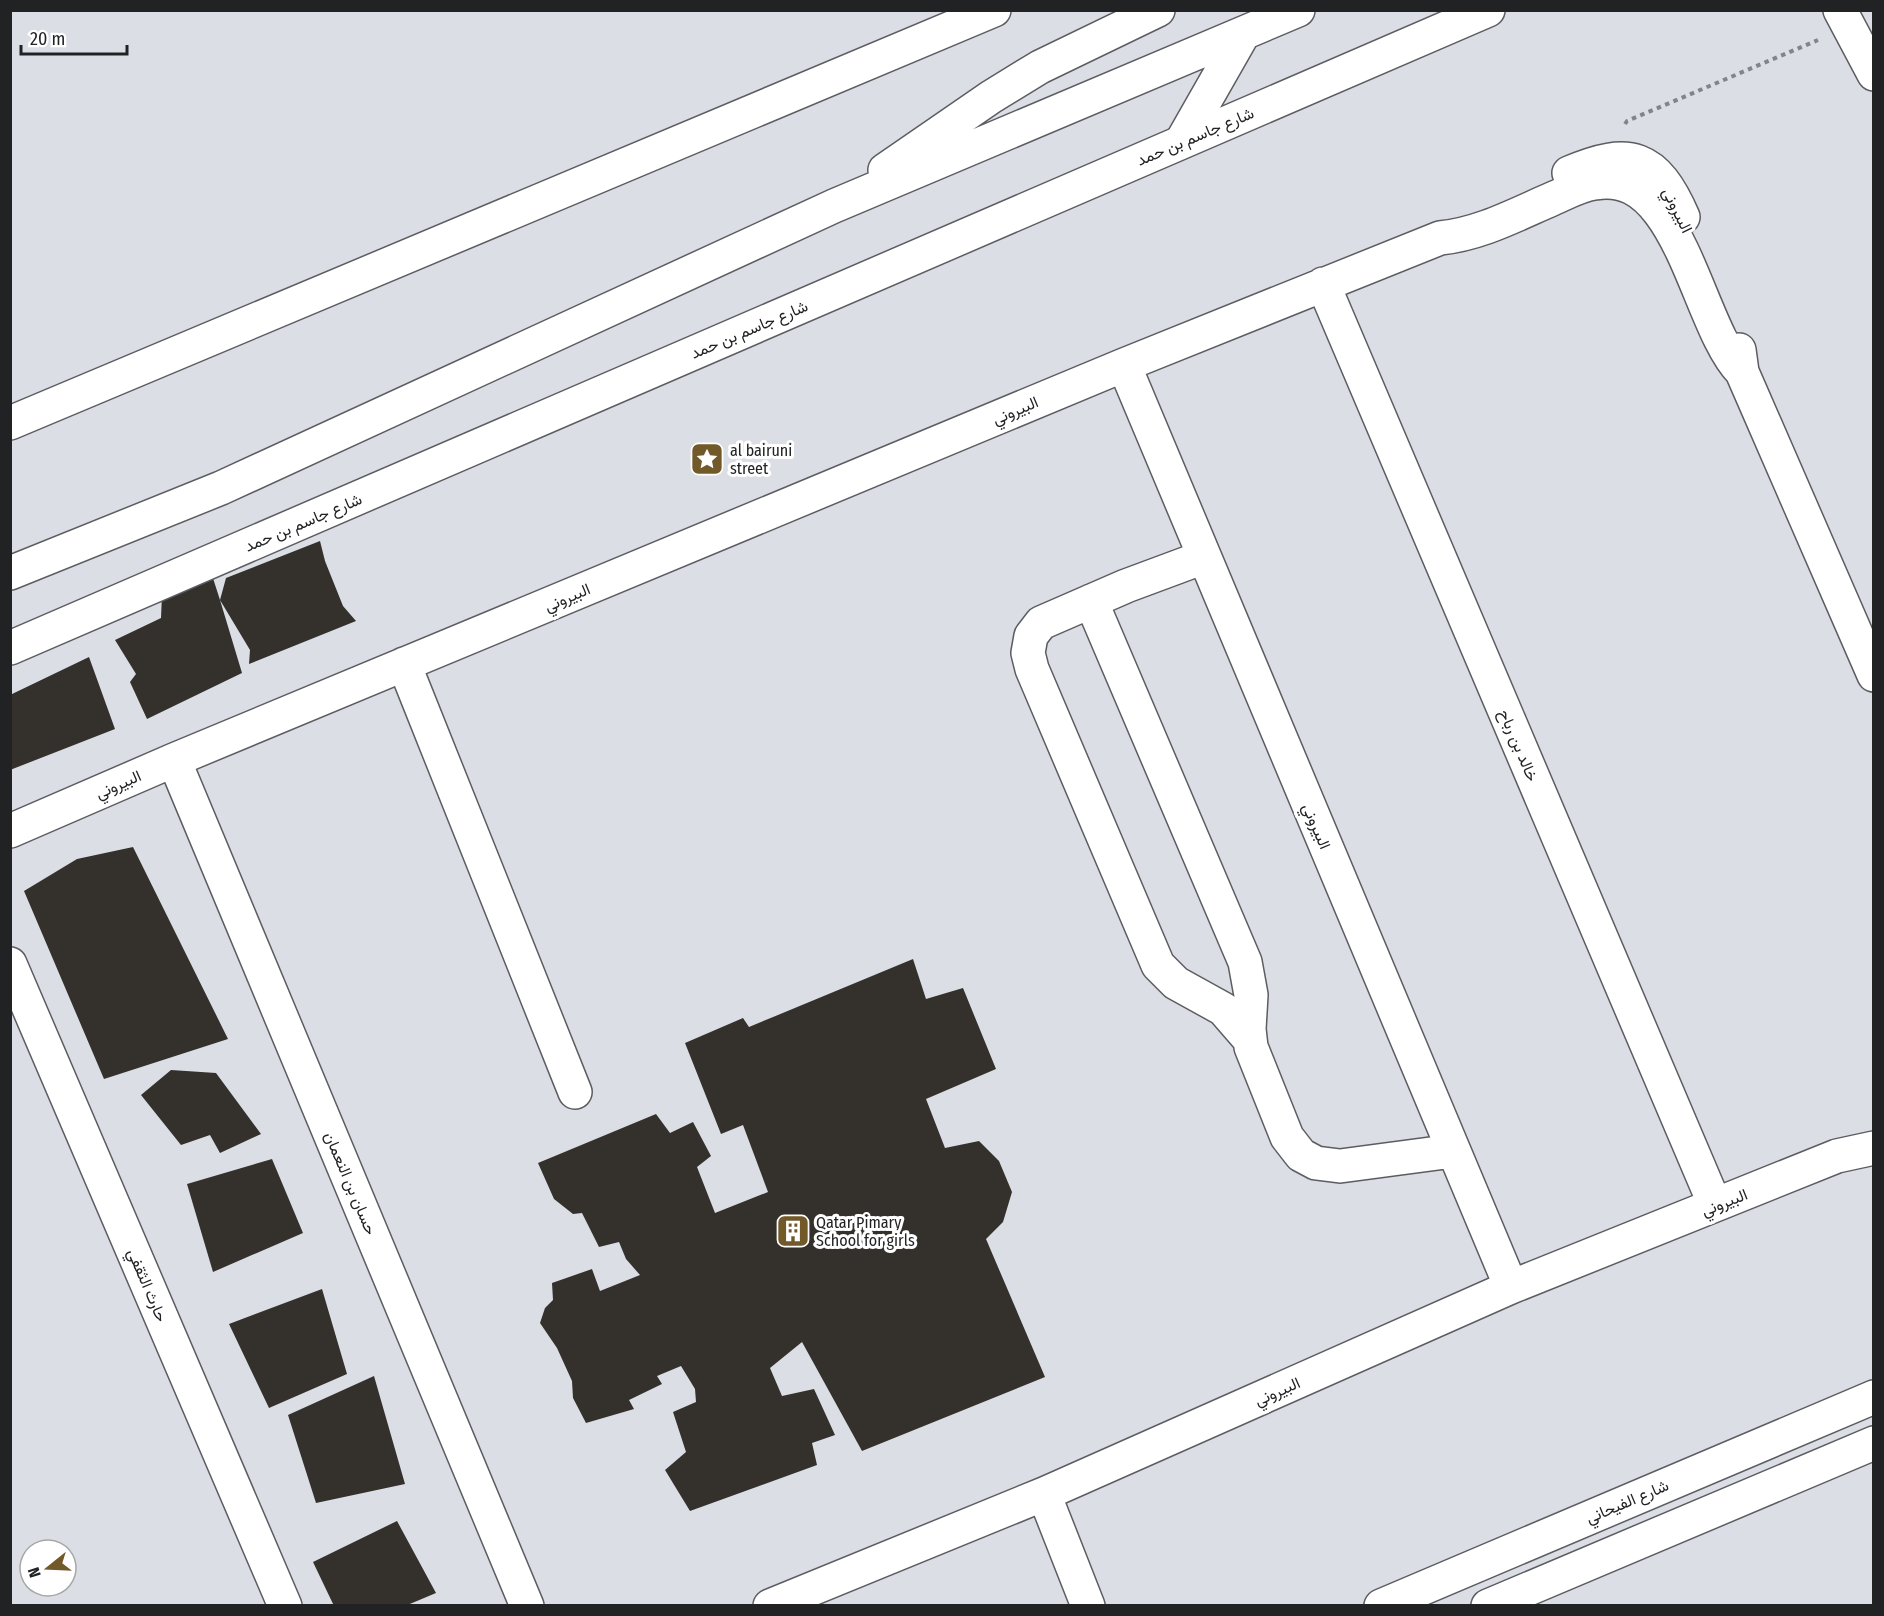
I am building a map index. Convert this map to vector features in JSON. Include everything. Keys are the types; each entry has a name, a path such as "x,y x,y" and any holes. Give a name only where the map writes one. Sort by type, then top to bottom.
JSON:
{"street":[{"path":"10,423 994,10"},
{"path":"834,206 1020,79 1094,39 1158,10"},
{"path":"10,573 221,488 834,206 1298,10"},
{"name":"شارع جاسم بن حمد","path":"10,648 1488,10"},
{"path":"1856,21 1874,74"},
{"path":"1182,141 1243,34"},
{"name":"البيروني","path":"1440,238 1452,227 1481,212 1608,158 1640,163 1654,170 1674,196 1736,339 1742,372 1874,675"},
{"name":"البيروني","path":"10,831 174,760 1124,365 1440,238 1474,233 1593,183 1607,181 1635,188 1647,196 1665,218 1725,352 1742,372"},
{"name":"خالد بن رباح","path":"1323,284 1715,1205"},
{"name":"البيروني","path":"1124,365 1510,1287"},
{"path":"1204,557 1041,623 1031,636 1028,653 1032,669 1158,964 1176,983 1223,1009 1249,1039 1287,1137 1301,1155 1316,1163 1340,1166 1453,1151"},
{"path":"1091,601 1245,962 1251,995 1249,1039"},
{"path":"404,664 575,1092"},
{"name":"حسان بن النعمان","path":"174,760 527,1605"},
{"name":"حارث الثقفي","path":"10,964 285,1605"},
{"name":"البيروني","path":"1837,1156 1850,1144 1874,1130"},
{"name":"البيروني","path":"770,1605 1044,1494 1510,1287 1837,1156 1874,1148"},
{"name":"شارع الفيحاني","path":"1381,1605 1874,1397"},
{"path":"1488,1605 1874,1443"},
{"path":"1044,1494 1088,1605"}],"path":[{"path":"1608,158 1627,121 1856,21"}],"building":[{"path":"320,541 325,561 343,606 356,621 249,664 250,650 220,600 226,578"},
{"path":"211,572 242,673 147,719 130,682 136,674 115,640 161,618 162,594"},
{"path":"89,657 115,729 10,770 10,695"},
{"path":"133,847 228,1039 104,1079 24,891 77,859"},
{"name":"Qatar Pimary School for girls","path":"913,959 926,999 963,988 996,1069 926,1099 945,1148 979,1141 999,1161 1012,1192 1003,1222 986,1239 1045,1377 862,1451 802,1342 770,1368 782,1396 814,1389 835,1435 812,1443 817,1465 690,1511 665,1470 686,1452 673,1412 696,1402 695,1389 681,1366 657,1376 662,1384 629,1400 634,1409 586,1423 573,1398 572,1381 557,1348 540,1323 545,1308 553,1300 552,1283 592,1269 600,1291 640,1275 626,1259 619,1242 599,1247 582,1213 573,1214 554,1199 538,1163 656,1114 670,1133 693,1122 711,1156 697,1167 715,1213 768,1192 743,1125 721,1134 685,1043 743,1018 749,1027"},
{"path":"171,1070 216,1073 261,1134 220,1153 210,1135 181,1145 141,1095"},
{"path":"272,1159 303,1233 213,1272 187,1184"},
{"path":"322,1289 347,1374 269,1408 229,1324"},
{"path":"374,1376 405,1484 316,1503 288,1415"},
{"path":"397,1521 436,1593 405,1606 334,1606 313,1562"}],"place":[{"name":"al bairuni street","path":"707,459"},
{"name":"Qatar Pimary School for girls","path":"793,1231"}]}
